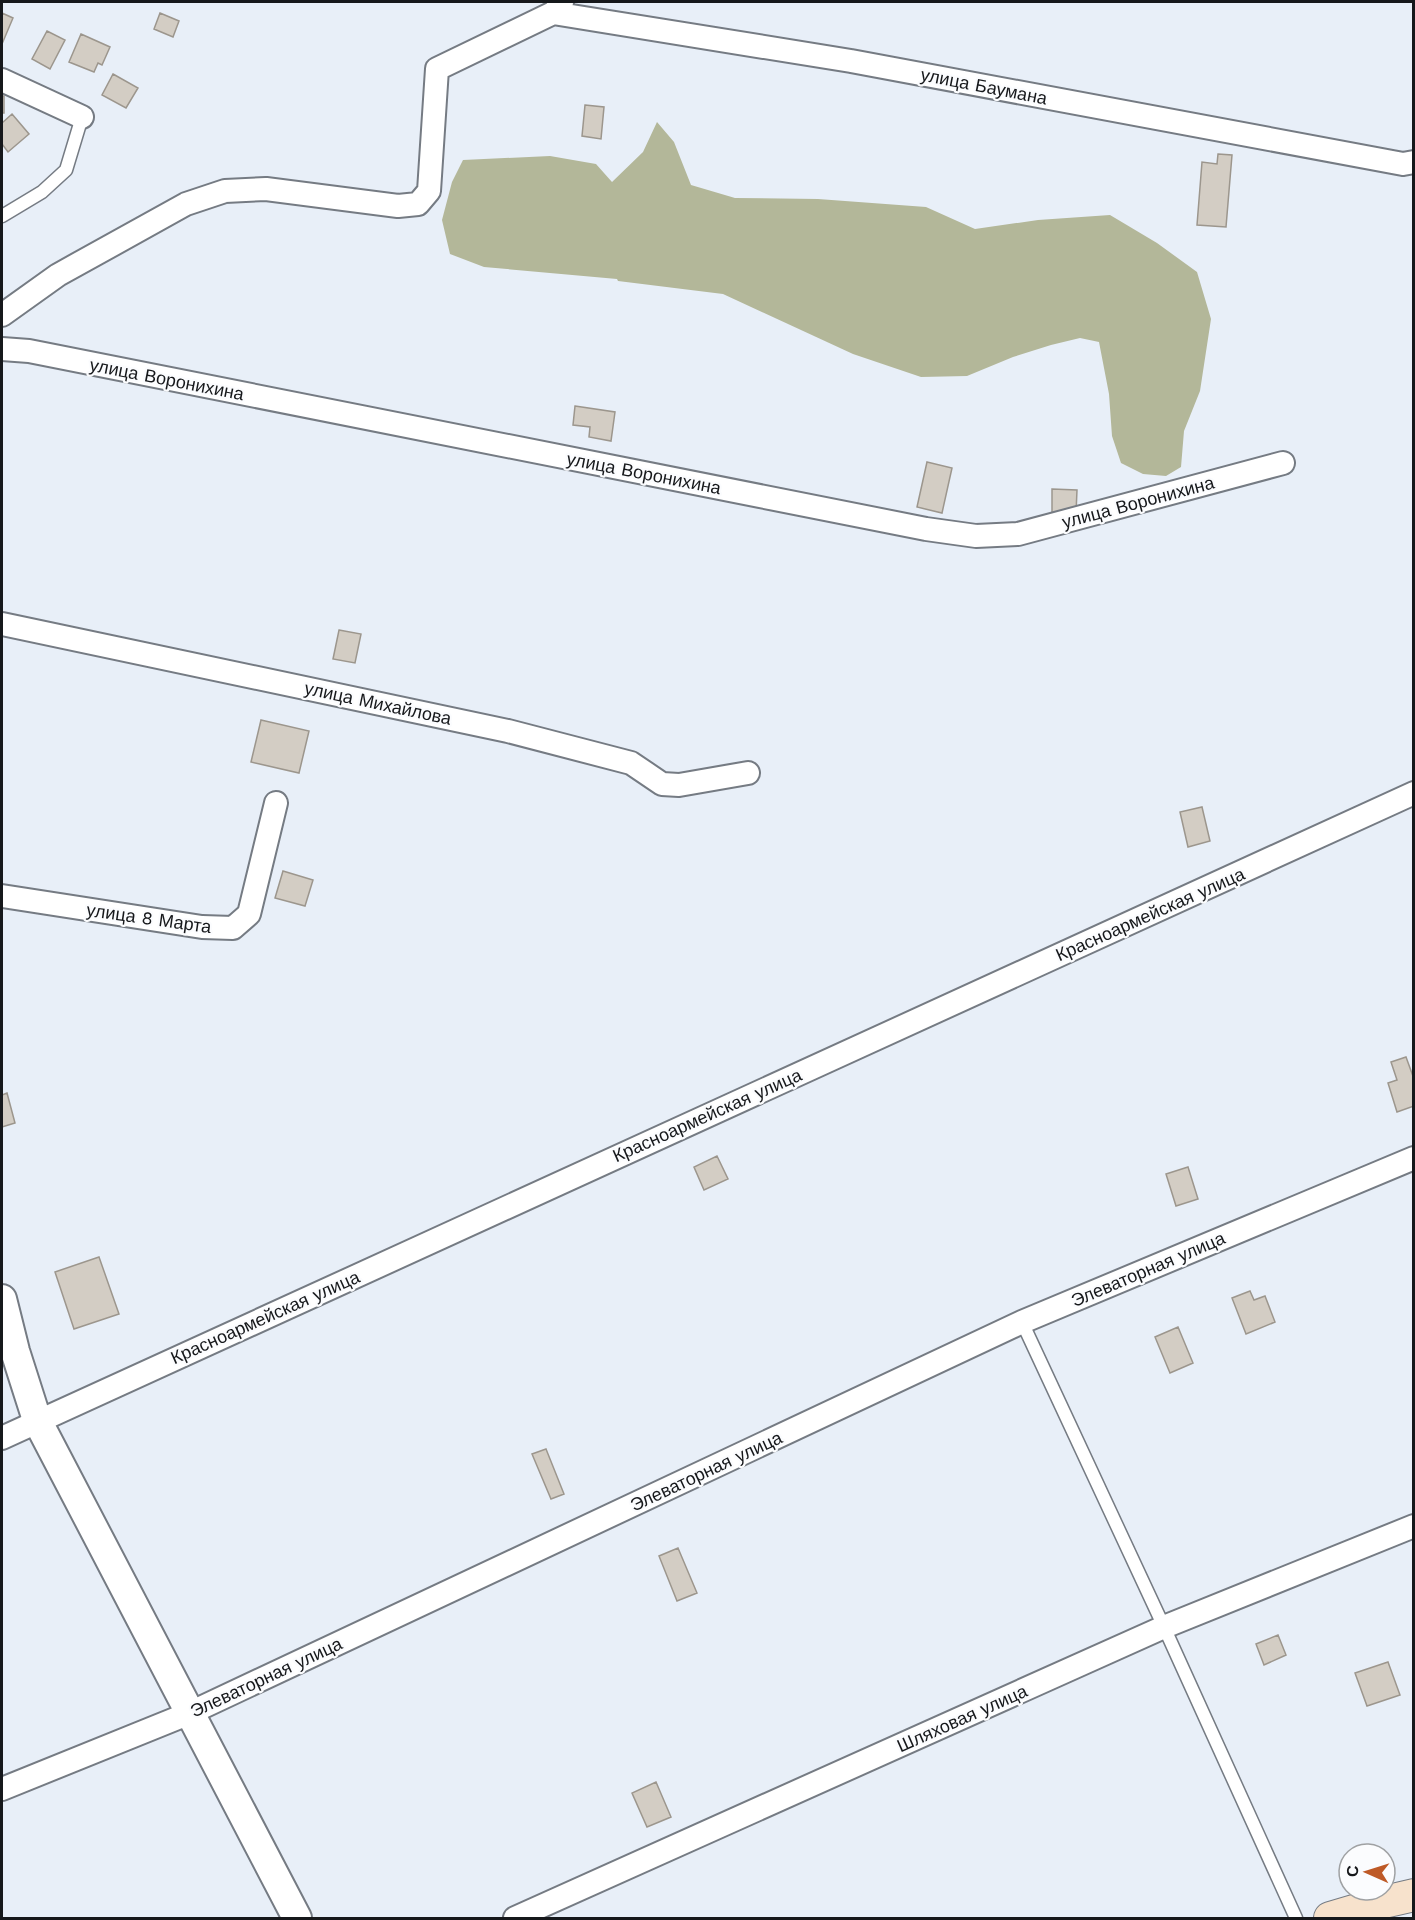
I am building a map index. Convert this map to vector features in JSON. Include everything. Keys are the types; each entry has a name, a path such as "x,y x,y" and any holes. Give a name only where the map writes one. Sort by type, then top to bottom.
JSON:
{"main road":[{"path":"1330,1918 1413,1895"}],"street":[{"name":"улица Баумана","path":"558,7 1403,164 1413,162"},
{"path":"2,315 58,275 186,204 225,191 266,189 398,206 418,204 429,191 437,69 558,7"},
{"path":"2,80 82,117"},
{"name":"улица Воронихина","path":"2,349 28,351 926,529 976,536 1018,534 1283,463"},
{"name":"улица Михайлова","path":"2,624 508,731 631,763 662,784 679,785 748,773"},
{"name":"Красноармейская улица","path":"2,1438 37,1420 1413,794"},
{"name":"улица 8 Марта","path":"2,896 202,927 233,928 249,914 276,803"},
{"name":"Элеваторная улица","path":"2,1789 190,1713 1022,1322 1413,1158"},
{"path":"2,1299 15,1351 37,1420 297,1918"},
{"name":"Шляховая улица","path":"514,1918 1164,1628 1413,1526"}],"lane":[{"path":"2,216 42,192 66,170 82,117"},
{"path":"1022,1322 1296,1918"}],"green space":[{"path":"657,122 674,142 691,185 735,198 818,199 926,207 975,229 1038,220 1110,215 1157,243 1197,272 1211,319 1200,391 1184,431 1181,467 1166,476 1143,474 1121,463 1112,436 1109,394 1099,342 1080,338 1051,345 1013,357 967,376 921,377 853,354 723,294 618,281 617,279 484,267 450,254 442,220 452,182 463,160 550,156 596,164 612,182 643,152"}],"building":[{"path":"2,13 13,18 2,44"},
{"path":"160,13 179,21 173,37 154,29"},
{"path":"47,31 65,40 50,69 32,59"},
{"path":"81,34 110,47 102,65 98,63 94,72 69,62"},
{"path":"113,74 138,88 126,108 102,95"},
{"path":"2,96 4,96 4,113 2,113"},
{"path":"585,105 604,107 601,139 582,136"},
{"path":"12,114 29,134 8,152 2,144 2,123"},
{"path":"1218,154 1232,155 1226,227 1197,225 1202,162 1217,164"},
{"path":"575,406 615,412 611,441 589,437 590,427 573,425"},
{"path":"927,462 952,468 942,513 917,507"},
{"path":"1052,489 1077,490 1076,513 1052,513"},
{"path":"339,630 361,634 355,663 333,659"},
{"path":"261,720 309,731 299,773 251,762"},
{"path":"1202,807 1210,841 1188,847 1180,812"},
{"path":"283,871 313,880 305,906 275,898"},
{"path":"1406,1057 1414,1079 1414,1106 1397,1112 1388,1083 1397,1080 1391,1062"},
{"path":"7,1093 15,1123 2,1127 2,1095"},
{"path":"717,1156 728,1179 704,1190 694,1167"},
{"path":"1188,1167 1198,1199 1176,1206 1166,1174"},
{"path":"99,1257 119,1314 74,1329 55,1272"},
{"path":"1250,1291 1254,1300 1265,1296 1275,1322 1246,1334 1232,1298"},
{"path":"1178,1327 1193,1363 1170,1373 1155,1337"},
{"path":"546,1449 564,1494 551,1499 532,1454"},
{"path":"678,1548 697,1593 677,1601 659,1556"},
{"path":"1278,1635 1286,1655 1264,1665 1256,1644"},
{"path":"1388,1662 1400,1695 1367,1706 1355,1673"},
{"path":"656,1782 671,1817 647,1827 632,1793"}]}
